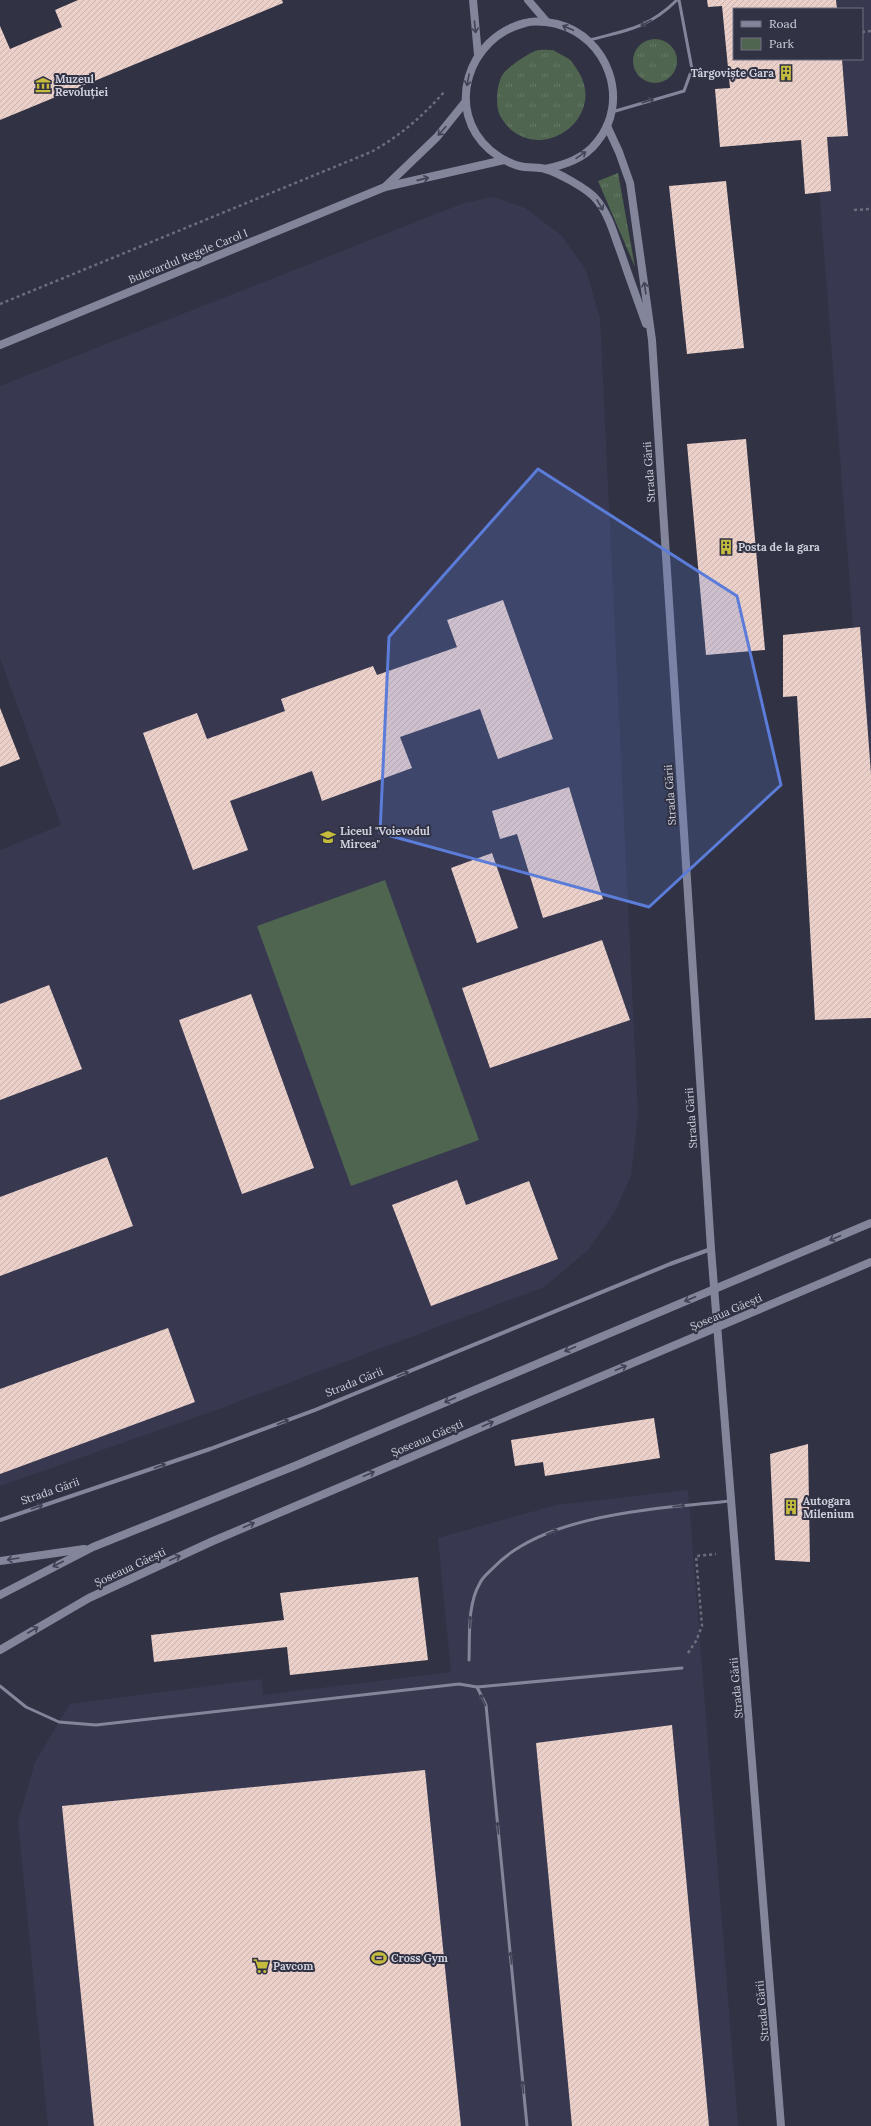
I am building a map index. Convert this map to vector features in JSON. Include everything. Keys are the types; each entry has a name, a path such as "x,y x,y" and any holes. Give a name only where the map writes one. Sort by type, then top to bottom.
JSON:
{"main road":[{"path":"472,0 478,55"},
{"path":"528,0 546,21"},
{"name":"Strada Gării","path":"545,169 564,165 582,156 596,143 607,126 613,103 612,80 604,58 589,40 569,27 546,21 526,22 507,29 491,40 478,55 470,69 467,85 466,101 470,119 478,135 489,149 504,160 524,167 545,169 558,174 596,198 609,221 652,340"},
{"name":"Bulevardul Regele Carol I","path":"385,187 437,137 466,101"},
{"name":"Strada Gării","path":"607,126 619,152 630,183 652,340 711,1248 781,2126"},
{"name":"Bulevardul Regele Carol I","path":"0,345 385,187 504,160"},
{"path":"0,1594 93,1547 297,1465 871,1222"},
{"name":"Șoseaua Găești","path":"0,1650 57,1615 114,1585 213,1540 871,1262"},
{"path":"0,1561 93,1547"}],"street":[{"name":"Strada Gării","path":"0,1520 210,1450 315,1410 711,1248"}],"lane":[{"path":"589,40 646,25 678,0"},
{"path":"610,113 684,90 692,69 678,0"},
{"path":"468,1660 471,1610 480,1583 499,1562 516,1550 541,1536 569,1525 630,1512 732,1501"},
{"path":"0,1686 26,1707 59,1722 96,1725 459,1684 477,1687 682,1668"},
{"path":"477,1687 486,1705 527,2126"}],"path":[{"path":"0,304 371,152 397,137 428,110 449,86"},
{"path":"854,210 871,209"},
{"path":"682,1668 702,1626 696,1556 736,1553"}],"highlighted area":[{"path":"538,469 737,596 781,785 649,907 380,833 389,637"}],"shaded area":[{"path":"804,0 871,0 871,855 809,60 863,60 863,8 805,8"},
{"name":"Liceul \"Voievodul Mircea\"","path":"494,197 525,208 561,235 586,270 600,318 638,1115 631,1176 614,1213 588,1250 544,1287 216,1410 0,1486 0,850 61,825 0,658 0,386 464,203"},
{"path":"688,1490 738,2126 48,2126 18,1822 35,1762 70,1704 262,1679 263,1695 451,1672 438,1538 556,1505"}],"green space":[{"path":"655,39 667,43 673,49 677,61 673,73 667,79 655,83 643,79 637,73 633,61 637,49 643,43"},
{"path":"537,50 553,50 569,59 578,71 585,86 585,102 580,115 571,127 559,135 544,140 529,139 514,132 500,116 497,101 499,82 505,71 527,55"},
{"path":"618,173 635,267 598,181"},
{"path":"385,880 479,1140 351,1186 257,926"}],"building":[{"name":"Muzeul Revoluției","path":"78,0 282,0 283,3 0,120 0,26 10,49 62,27 55,10"},
{"name":"Târgoviște Gara","path":"707,0 836,0 837,8 733,8 733,60 842,60 848,136 827,137 831,191 805,194 801,140 720,147 715,89 730,88 722,6 708,7"},
{"path":"726,181 744,348 687,354 669,186"},
{"name":"Posta de la gara","path":"746,439 765,650 706,655 687,444"},
{"path":"503,600 553,739 498,759 480,709 400,737 412,768 322,801 312,771 230,801 248,850 193,870 143,733 197,713 207,739 285,711 281,699 373,666 377,675 457,647 447,620"},
{"path":"860,627 871,774 871,1018 815,1020 797,696 783,697 783,635"},
{"path":"0,708 20,759 0,767"},
{"path":"569,787 603,899 543,918 517,834 500,839 492,811"},
{"path":"492,853 518,928 477,943 451,868"},
{"path":"602,940 630,1020 490,1068 462,988"},
{"path":"49,985 82,1069 0,1100 0,1004"},
{"path":"251,994 314,1168 242,1194 179,1020"},
{"path":"107,1157 133,1226 0,1276 0,1197"},
{"path":"457,1180 466,1205 529,1181 558,1259 431,1306 392,1205"},
{"path":"168,1328 195,1402 0,1474 0,1389"},
{"path":"654,1418 660,1458 545,1476 543,1462 515,1466 511,1440"},
{"name":"Autogara Milenium","path":"808,1444 810,1562 775,1560 770,1454"},
{"path":"418,1577 428,1660 290,1675 287,1647 154,1662 151,1635 284,1620 280,1593"},
{"path":"672,1725 709,2126 572,2126 536,1743"},
{"name":"Pavcom","path":"425,1770 461,2126 94,2126 62,1806"}],"place":[{"name":"Târgoviște Gara","path":"786,73"},
{"name":"Muzeul Revoluției","path":"43,85"},
{"name":"Posta de la gara","path":"726,547"},
{"name":"Liceul \"Voievodul Mircea\"","path":"328,837"},
{"name":"Autogara Milenium","path":"791,1507"},
{"name":"Cross Gym","path":"379,1958"},
{"name":"Pavcom","path":"261,1966"}]}
